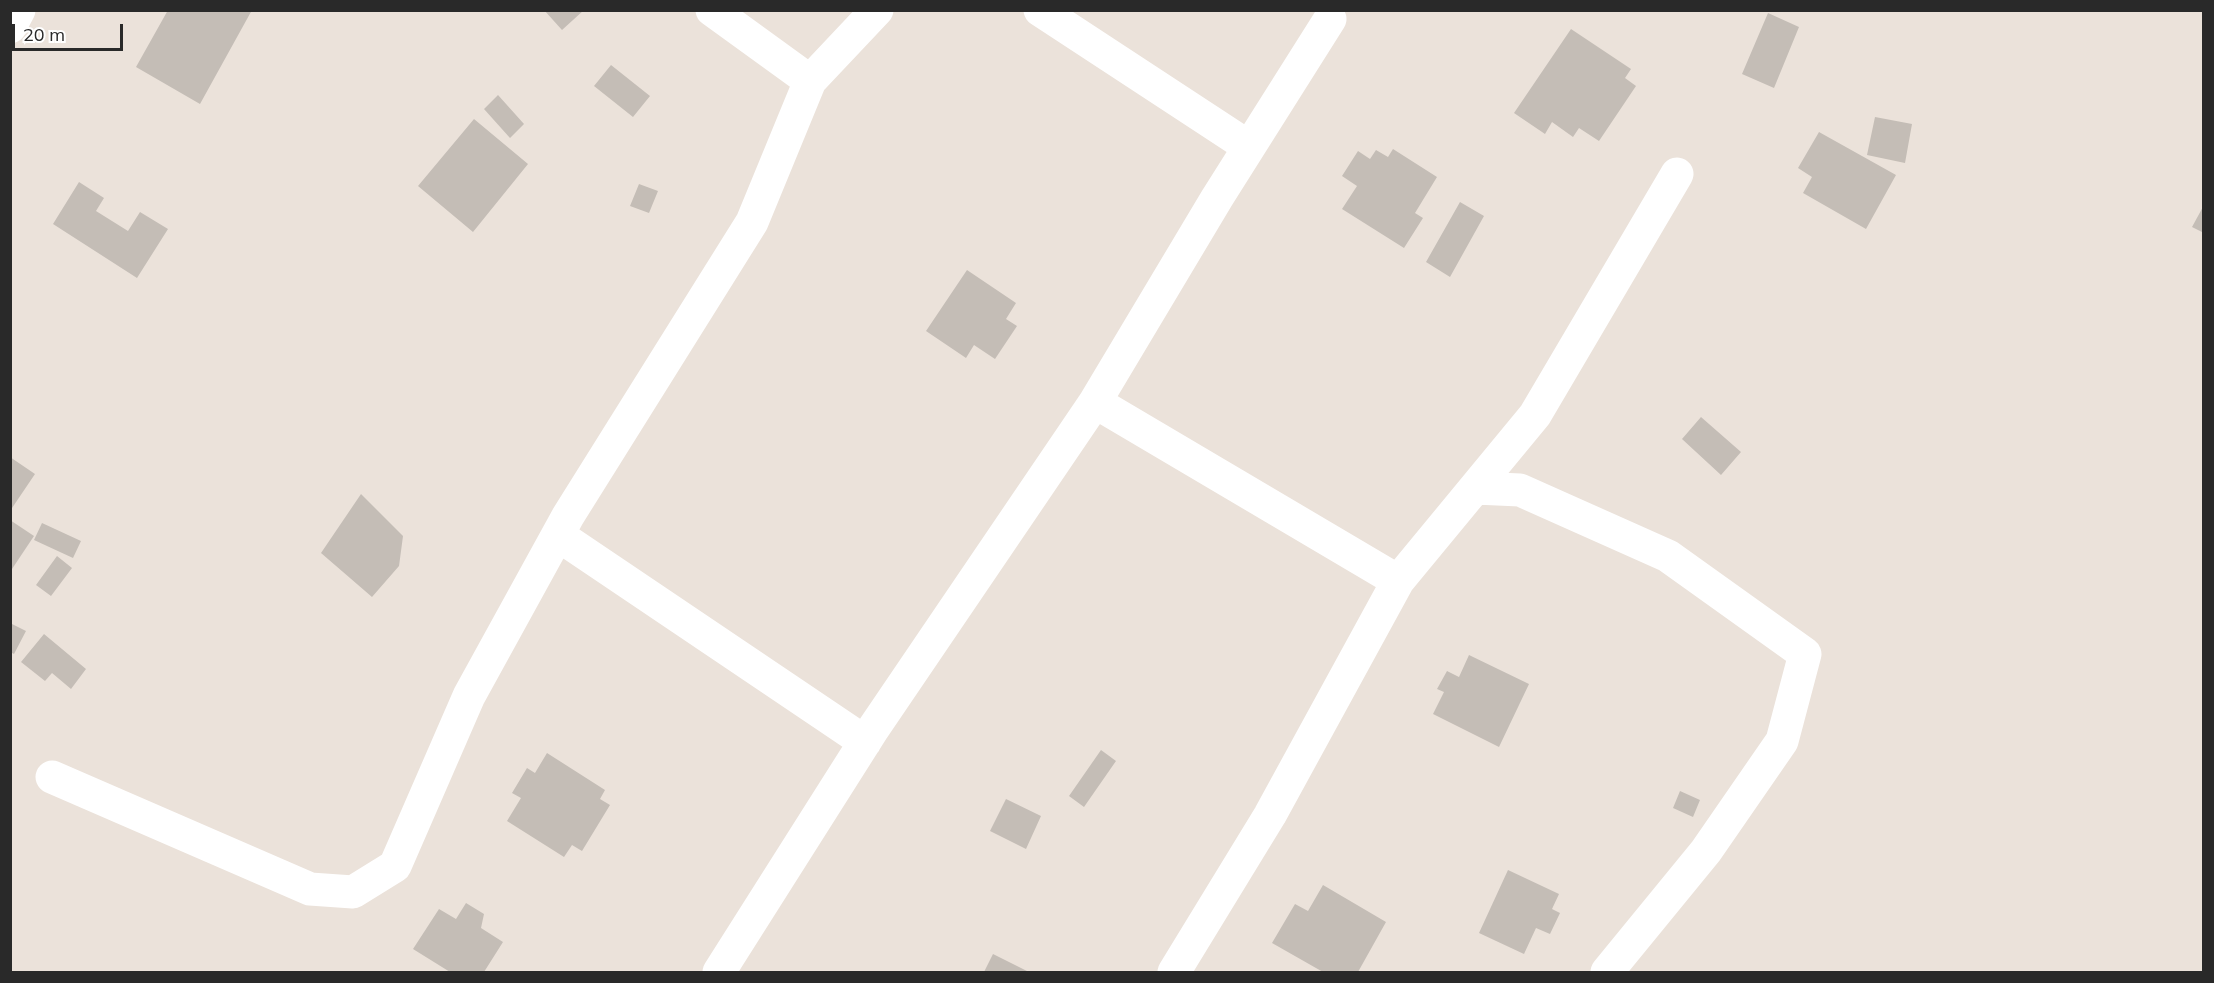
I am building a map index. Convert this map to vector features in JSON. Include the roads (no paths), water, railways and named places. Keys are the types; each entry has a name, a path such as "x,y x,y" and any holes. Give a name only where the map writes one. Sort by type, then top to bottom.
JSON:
{"street":[{"path":"10,27 19,10"},
{"path":"712,10 810,81"},
{"path":"52,777 310,889 353,891 395,866 469,696 558,535 752,222 810,81 877,10"},
{"path":"1040,10 1249,147"},
{"path":"719,972 865,742 1095,402 1249,147 1330,19"},
{"path":"1174,972 1270,815 1398,581 1535,416 1677,174"},
{"path":"1095,402 1398,581"},
{"path":"1476,488 1520,489 1668,556 1805,654 1782,741 1706,851 1607,972"},
{"path":"558,535 865,742"}]}
